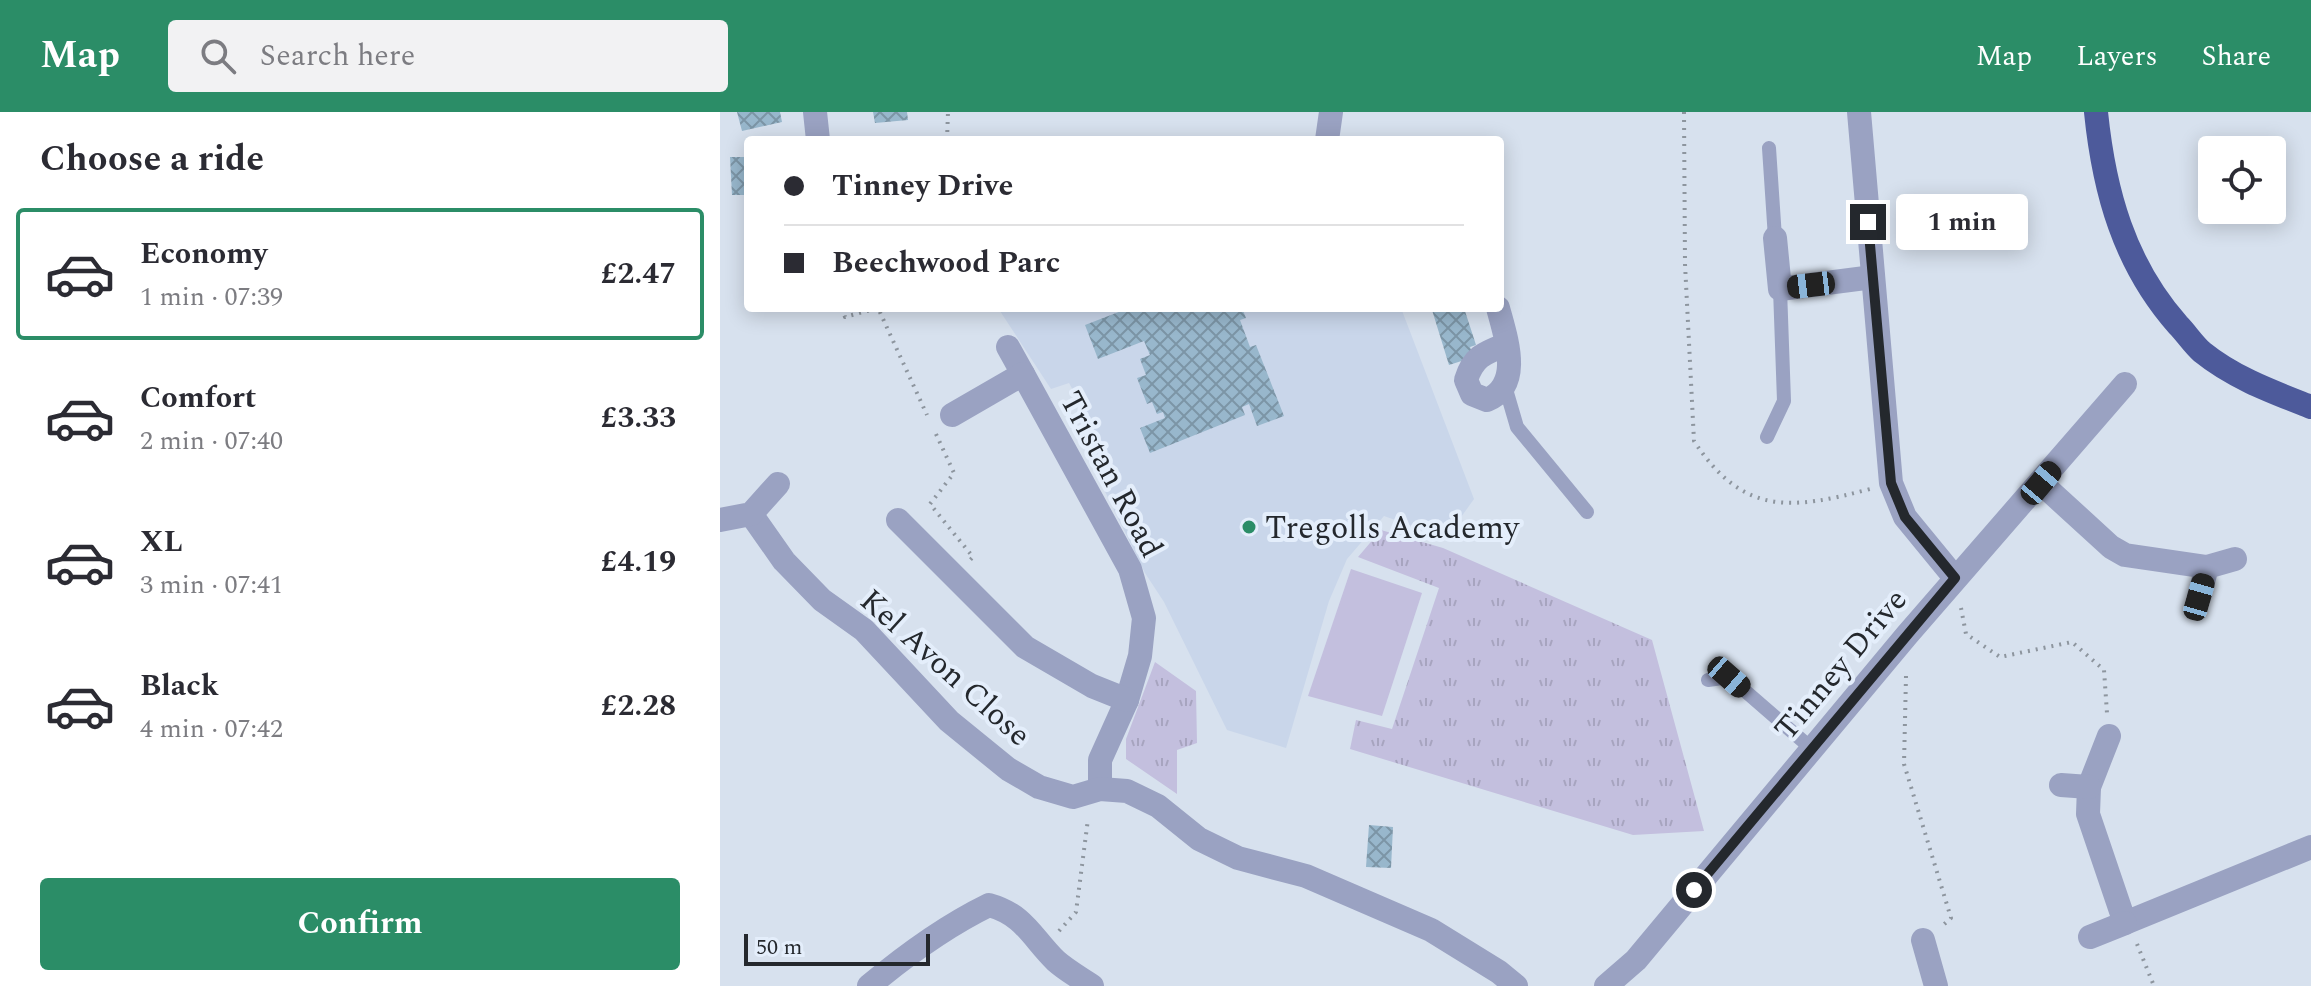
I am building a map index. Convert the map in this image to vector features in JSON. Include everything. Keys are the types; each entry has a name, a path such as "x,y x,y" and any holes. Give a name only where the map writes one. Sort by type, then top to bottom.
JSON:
{"highway":[{"path":"2096,112 2101,160 2117,223 2133,260 2160,305 2201,351 2237,375 2311,407"}],"street":[{"path":"815,112 818,136"},
{"path":"1328,136 1331,112"},
{"path":"1859,112 1891,483 1905,517 1955,578"},
{"path":"1775,238 1780,289 1873,277"},
{"path":"1499,312 1511,370 1497,396 1487,400 1472,394 1466,380 1471,365 1481,354 1505,345"},
{"name":"Tristan Road","path":"1008,347 1130,569 1144,618 1140,656 1127,700 1100,760 1095,791"},
{"name":"Tristan Road","path":"940,416 1023,374"},
{"name":"Tinney Drive","path":"1606,986 1636,960 1955,578 2125,384"},
{"path":"2041,483 2111,547 2125,555 2207,567 2235,559"},
{"path":"720,520 751,514 778,484"},
{"name":"Kel Avon Close","path":"751,514 784,561 822,600 864,630 949,721 1008,769 1039,787 1073,797 1095,791 1127,791 1158,806 1199,839 1238,858 1306,876 1431,930 1516,986"},
{"path":"898,520 1025,647 1092,686 1127,700"},
{"path":"2199,597 2207,567"},
{"path":"2109,736 2089,787 2088,814 2125,923"},
{"path":"2061,785 2089,787"},
{"path":"2090,937 2311,847"},
{"path":"869,986 902,959 989,905 1006,910 1046,947 1054,960 1092,986"},
{"path":"1923,940 1936,986"}],"lane":[{"path":"1769,148 1775,238"},
{"path":"1767,437 1784,401 1780,289"},
{"path":"1505,386 1517,427 1587,512"},
{"path":"1708,680 1729,677 1811,748"}],"path":[{"path":"947,136 948,112"},
{"path":"1684,112 1685,264 1694,441 1710,464 1761,501 1797,504 1835,498 1891,483"},
{"path":"843,312 845,317 863,312"},
{"path":"880,312 940,416"},
{"path":"935,432 954,473 930,504 973,557 955,576"},
{"path":"1955,578 1966,634 2000,657 2072,642 2104,670 2109,736"},
{"path":"1907,635 1904,764 1951,918 1923,940"},
{"path":"1046,947 1076,912 1095,791"},
{"path":"2143,956 2154,986"}],"shaded area":[{"name":"Tregolls Academy","path":"1001,312 1403,312 1474,499 1446,538 1384,516 1347,559 1329,601 1286,748 1227,730 1089,459 1085,412 1069,383 1051,389"}],"green space":[{"path":"1381,530 1443,548 1652,640 1704,831 1633,835 1350,749 1356,720 1392,729 1439,588 1358,557"},
{"path":"1351,569 1422,593 1382,716 1308,696"},
{"path":"1155,662 1196,691 1197,743 1177,750 1177,794 1126,759 1126,739"}],"building":[{"path":"737,112 780,112 782,122 742,131"},
{"path":"873,112 907,112 908,120 875,123"},
{"path":"730,157 744,157 744,195 732,195"},
{"path":"1119,312 1244,312 1246,318 1240,320 1250,347 1256,345 1284,416 1257,426 1249,404 1242,407 1245,415 1150,453 1140,428 1165,418 1163,412 1157,414 1152,402 1147,404 1137,378 1146,375 1140,359 1150,355 1144,341 1098,359 1085,325"},
{"path":"1433,312 1465,312 1476,345 1470,347 1474,357 1449,365"},
{"path":"1369,825 1393,827 1391,868 1366,867"}],"place":[{"name":"Tregolls Academy","path":"1249,527"}],"route":[{"path":"1694,890 1955,578 1905,517 1891,483 1868,222"}]}
